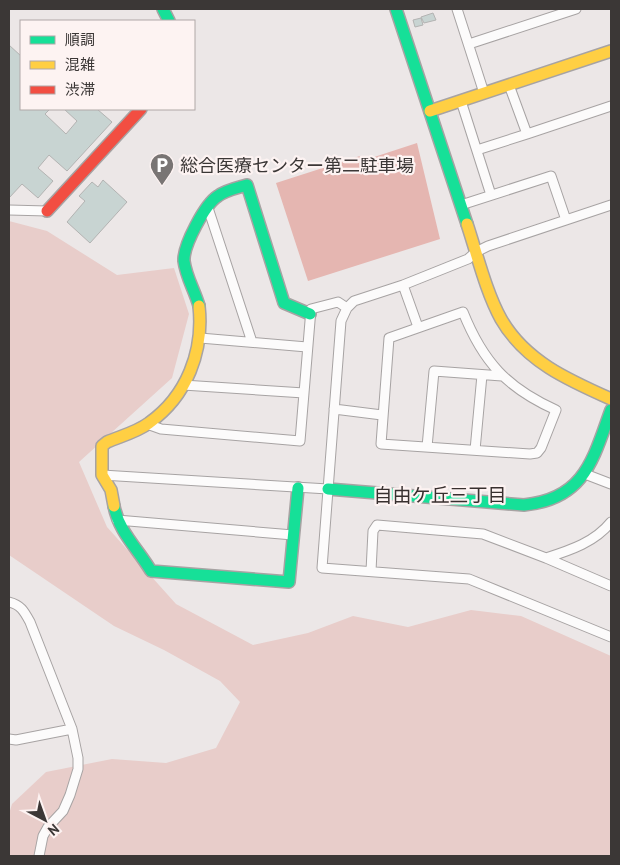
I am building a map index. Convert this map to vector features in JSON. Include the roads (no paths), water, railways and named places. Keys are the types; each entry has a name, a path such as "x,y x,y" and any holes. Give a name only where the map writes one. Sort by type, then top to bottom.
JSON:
{"street":[{"path":"396,9 476,252 500,317 521,346 549,370 611,398"},
{"path":"457,9 470,44 484,93"},
{"path":"470,44 576,9"},
{"path":"430,111 611,51"},
{"path":"510,85 527,134"},
{"path":"461,101 491,195"},
{"path":"477,150 611,106"},
{"path":"9,210 47,210 140,110"},
{"path":"461,205 551,176 566,220"},
{"path":"298,488 289,582 151,571 140,552 125,534 118,520 111,490 102,475 102,446 147,424 173,401 193,366 200,338 200,318 198,304 183,257 191,236 216,197 247,185 284,303 310,314"},
{"path":"611,205 488,246 476,252 468,259 354,302 347,308 341,321 322,568 469,579 611,637"},
{"path":"208,208 252,342"},
{"path":"403,285 418,327"},
{"path":"147,424 161,429 300,441 311,309 338,302 347,308"},
{"path":"463,312 472,335 489,361 502,376 536,401 556,410 541,448 537,452 530,454 381,444 389,338 418,327 463,312"},
{"path":"200,338 307,347"},
{"path":"427,447 434,372 502,376"},
{"path":"476,450 482,375"},
{"path":"183,385 304,393"},
{"path":"334,409 382,415"},
{"path":"102,475 328,490 524,506 557,498 572,488 585,474 611,410"},
{"path":"585,474 611,484"},
{"path":"118,520 293,535"},
{"path":"546,558 607,534 611,522"},
{"path":"371,571 373,531 377,525 483,534 611,586"},
{"path":"9,602 17,604 24,610 30,622 72,729 78,758 78,769 70,795 63,810 48,827 43,836 39,856"},
{"path":"9,739 16,740 72,729"}],"place":[{"name":"総合医療センター第二駐車場","path":"162,186"}],"district":[{"name":"自由ケ丘三丁目","path":"440,495"}]}
